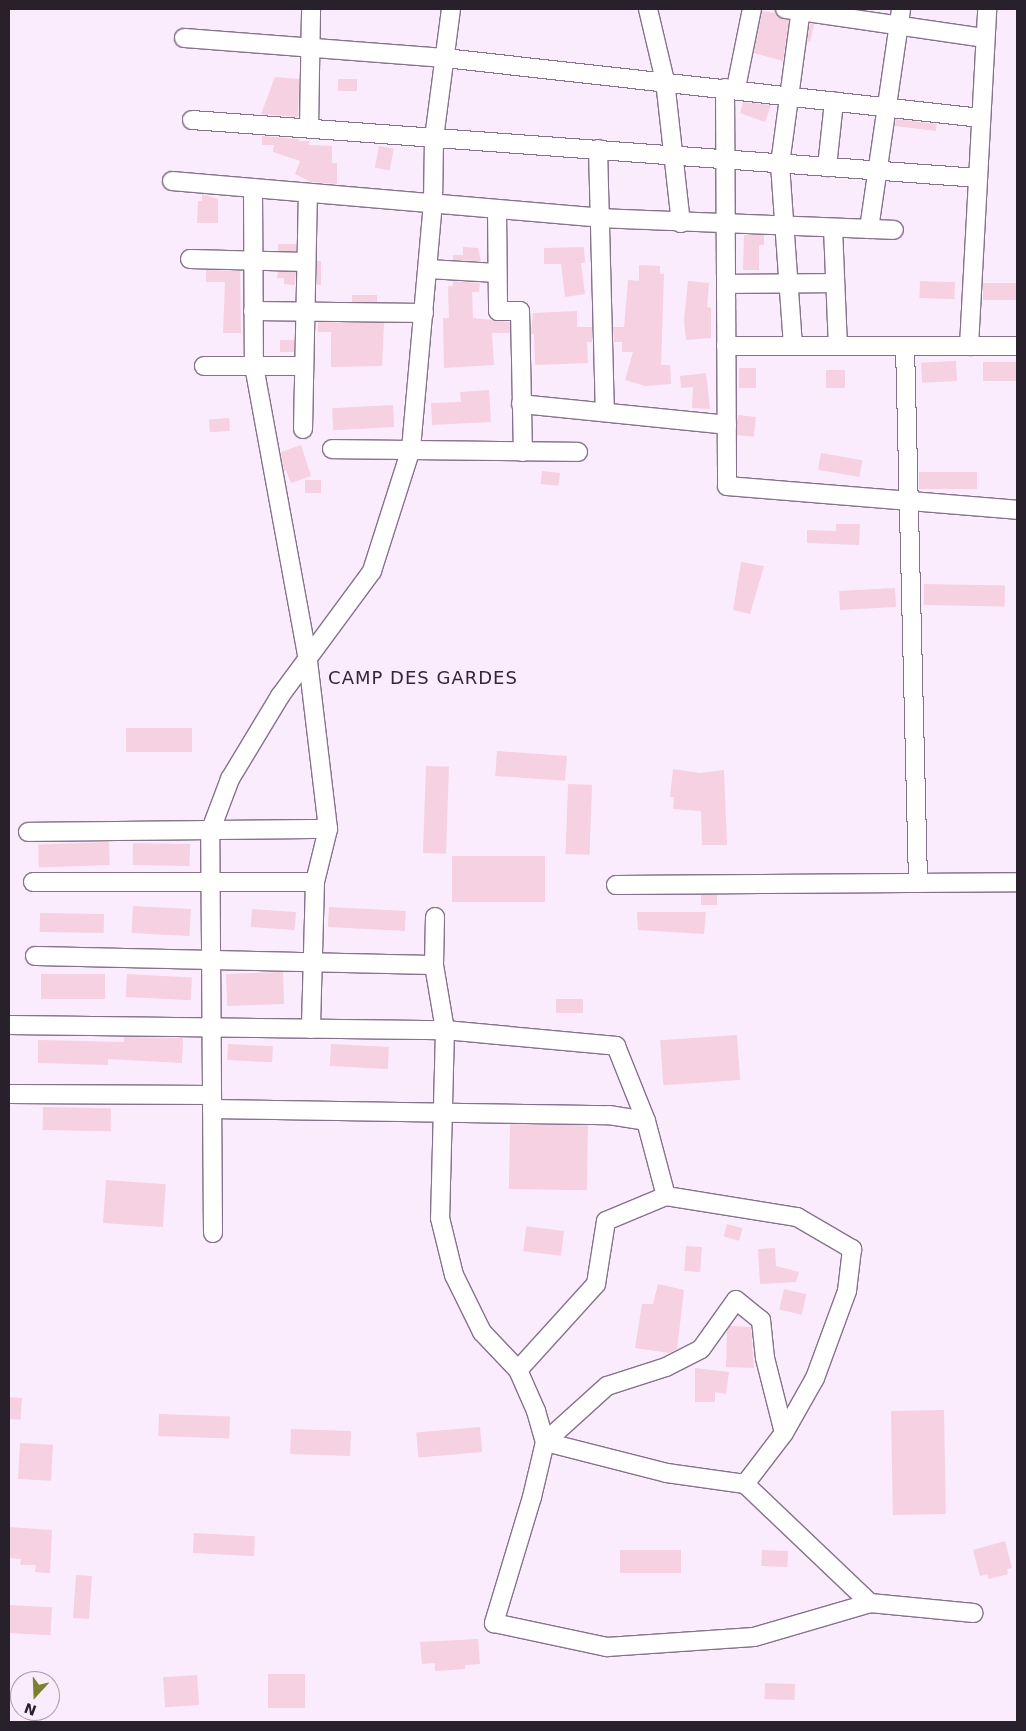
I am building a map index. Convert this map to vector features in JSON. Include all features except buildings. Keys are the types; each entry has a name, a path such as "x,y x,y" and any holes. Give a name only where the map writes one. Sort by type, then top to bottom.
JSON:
{"street":[{"path":"309,128 311,9"},
{"path":"213,1234 210,832 230,779 280,696 308,661 372,571 411,449 433,203 434,138 451,9"},
{"path":"648,9 665,81 675,156 681,223"},
{"path":"752,9 730,88 726,160 727,486 1017,510"},
{"path":"868,229 901,9"},
{"path":"969,346 987,9"},
{"path":"793,346 780,164 795,10 985,38"},
{"path":"184,38 445,58 730,88 981,118"},
{"path":"827,167 834,100"},
{"path":"192,120 978,178"},
{"path":"598,149 605,412"},
{"path":"172,181 600,218 726,225 894,230"},
{"path":"253,188 254,366 308,661 328,829 314,882 311,1029"},
{"path":"303,429 308,192"},
{"path":"497,209 498,311 520,311 521,404 524,452"},
{"path":"833,228 838,345"},
{"path":"190,259 306,262"},
{"path":"428,269 497,273"},
{"path":"726,284 835,282"},
{"path":"253,311 424,313"},
{"path":"726,346 1017,346"},
{"path":"904,346 918,883"},
{"path":"204,366 304,366"},
{"path":"521,404 727,425"},
{"path":"332,449 578,452"},
{"path":"28,832 210,832 328,829"},
{"path":"33,882 210,880 314,882"},
{"path":"616,885 1017,882"},
{"path":"436,917 434,965 446,1030 440,1218 454,1275 482,1332 518,1370 536,1411 545,1442 532,1497 494,1623 607,1647 754,1637 870,1603 974,1613"},
{"path":"35,956 434,965"},
{"path":"9,1026 446,1030 616,1046 646,1121 666,1196"},
{"path":"9,1094 442,1112 609,1115 646,1121"},
{"path":"518,1370 596,1284 606,1221 666,1196 797,1217 852,1249 847,1291 815,1378 784,1433 745,1484"},
{"path":"545,1442 607,1386 666,1367 701,1349 736,1300 761,1320 765,1358 784,1433"},
{"path":"545,1442 667,1473 745,1484 870,1603"}],"district":[{"name":"CAMP DES GARDES","path":"423,678"}]}
